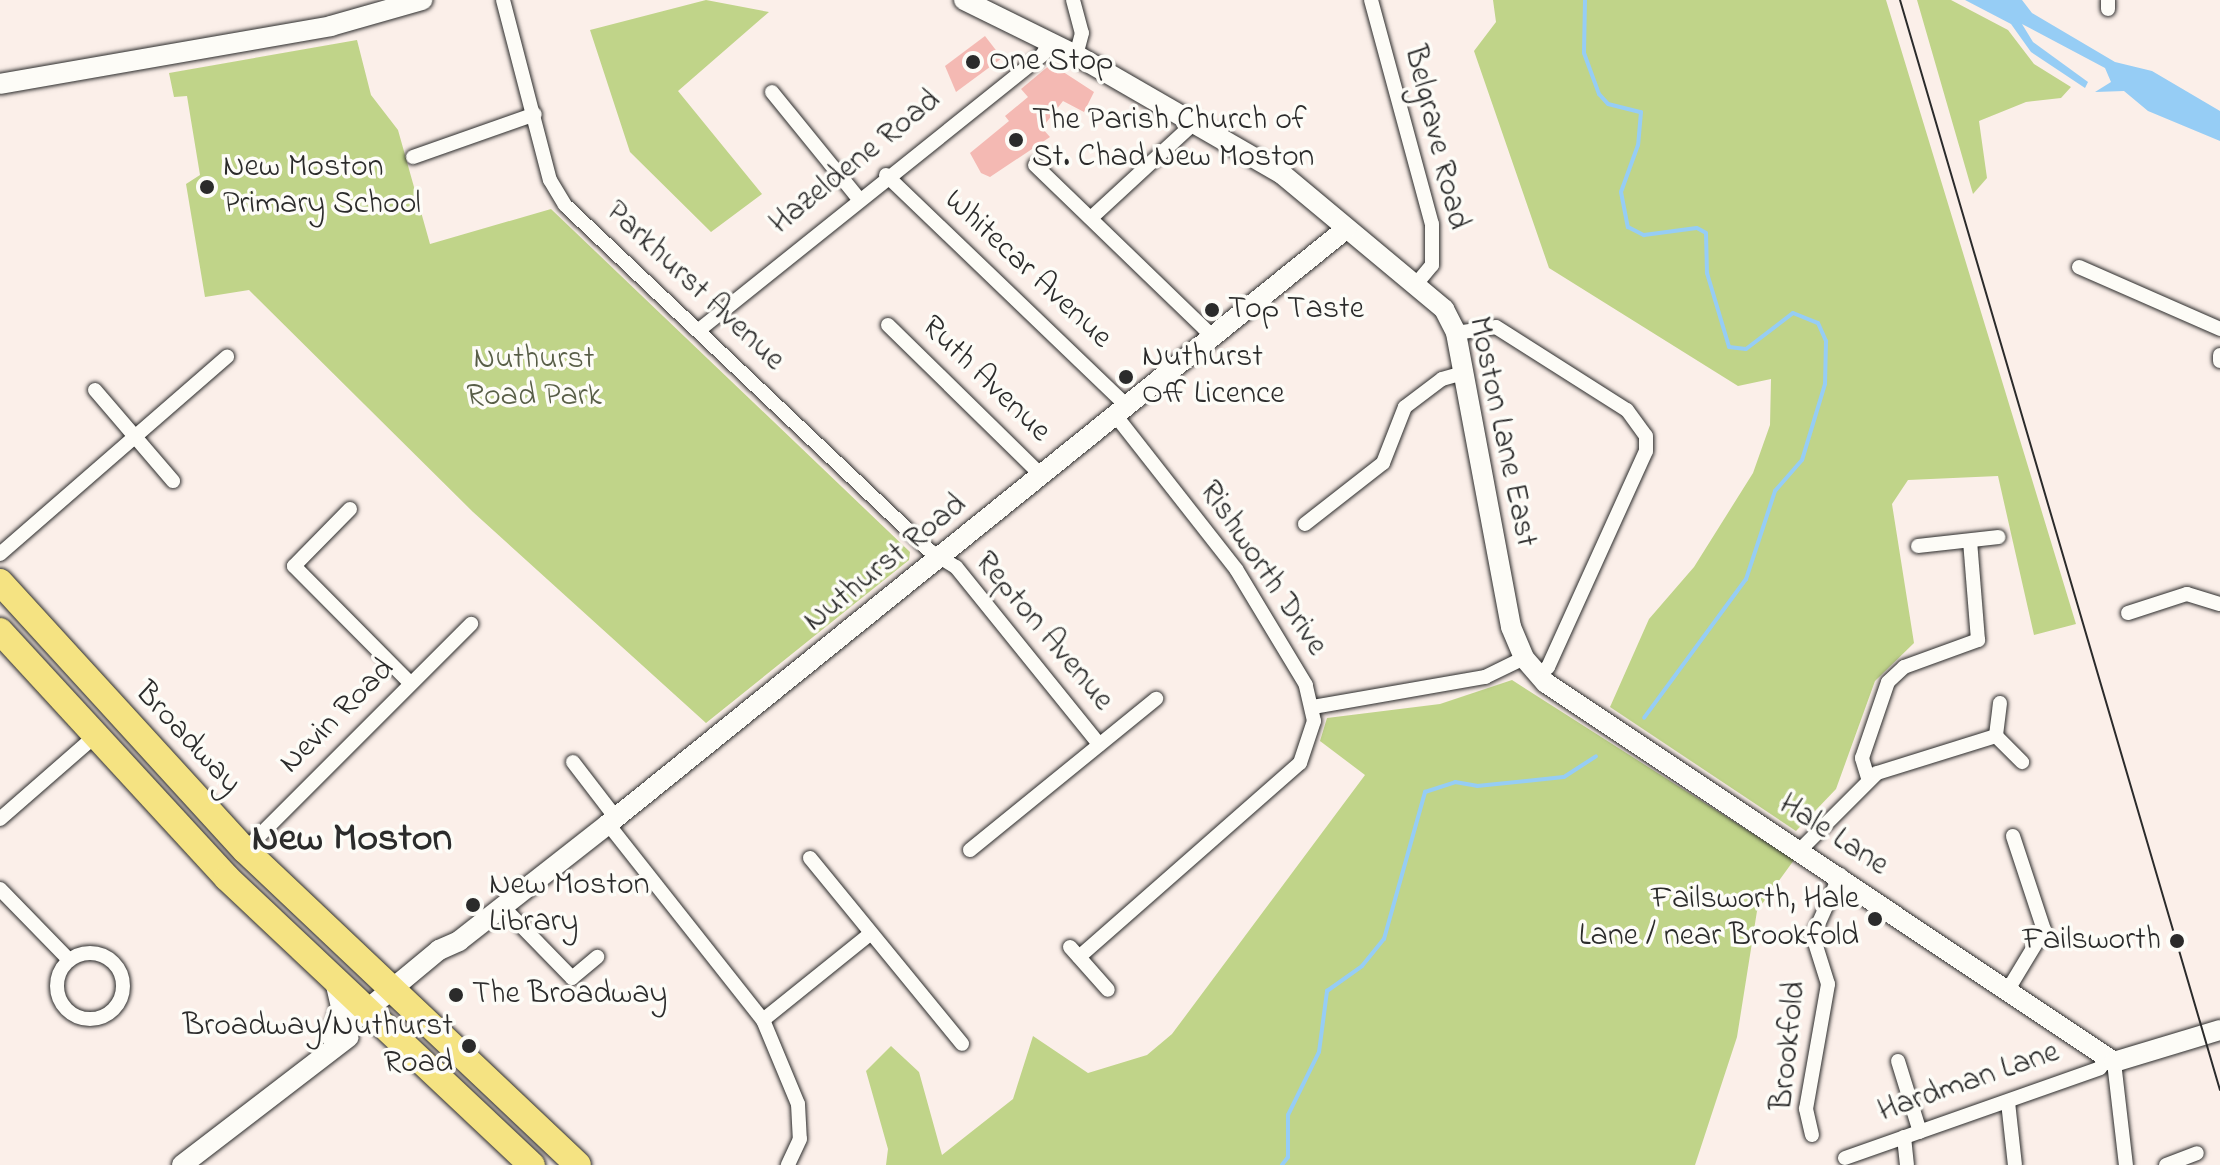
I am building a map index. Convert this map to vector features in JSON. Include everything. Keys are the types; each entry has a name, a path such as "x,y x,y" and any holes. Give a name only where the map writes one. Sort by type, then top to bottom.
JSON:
{"highway":[{"name":"Broadway","path":"0,582 245,850 578,1165"},
{"name":"Broadway","path":"0,631 93,738 335,982 532,1165"}],"street":[{"path":"0,84 304,31 422,0"},
{"name":"Parkhurst Avenue","path":"503,0 556,193 941,557"},
{"name":"Moston Lane East","path":"964,0 1076,55 1300,186 1346,229 1444,309 1456,333 1511,627 1524,658"},
{"path":"1073,0 1082,33 1076,55"},
{"name":"Belgrave Road","path":"1371,0 1432,224 1432,265 1416,284"},
{"name":"Hazeldene Road","path":"699,330 886,175 1043,54 1050,41"},
{"path":"772,92 858,198"},
{"path":"413,157 442,158 535,114"},
{"path":"1091,218 1194,123"},
{"path":"1035,165 1214,338"},
{"name":"Whitecar Avenue","path":"886,175 1122,412"},
{"name":"Nuthurst Road","path":"182,1165 396,994 445,946 459,941 612,821 1346,229"},
{"path":"2079,267 2220,329"},
{"name":"Ruth Avenue","path":"888,325 1042,476"},
{"path":"1456,333 1496,327 1627,410 1646,436 1641,463 1548,667 1538,676"},
{"path":"0,554 227,357"},
{"path":"1307,526 1383,463 1405,407 1442,379 1463,373"},
{"path":"95,390 173,481"},
{"name":"Rishworth Drive","path":"1108,990 1074,952 1300,763 1310,743 1313,707 1236,569 1122,412"},
{"path":"350,509 294,566 410,683"},
{"path":"1918,546 1998,537"},
{"path":"1868,778 1862,758 1888,682 1904,667 1978,640 1970,541"},
{"name":"Repton Avenue","path":"941,557 1099,744"},
{"path":"2128,613 2187,594 2220,604"},
{"name":"Nevin Road","path":"245,850 471,624"},
{"path":"1313,707 1474,679 1524,658"},
{"name":"Hale Lane","path":"1524,658 1538,676 2009,988 2111,1060"},
{"path":"970,850 1156,699"},
{"path":"1996,736 2000,703"},
{"path":"1799,851 1868,778 1902,761 1996,736"},
{"path":"1996,736 2022,762"},
{"path":"0,819 93,738"},
{"path":"573,762 612,821 763,1020 798,1104 800,1139 788,1165"},
{"path":"2009,988 2044,930 2013,836"},
{"path":"810,858 962,1044"},
{"name":"Brookfold","path":"1814,1129 1806,1109 1828,984 1813,936 1840,875"},
{"path":"0,889 69,960"},
{"path":"503,907 572,978 597,957"},
{"path":"763,1020 870,934"},
{"path":"86,953 112,961 124,986 112,1011 86,1020 62,1005 57,981 69,960 86,953"},
{"path":"332,1047 341,1007 335,982"},
{"name":"Hardman Lane","path":"1845,1158 2008,1102 2100,1068 2111,1060 2220,1030"},
{"path":"2111,1060 2126,1165"},
{"path":"1898,1061 1920,1132"},
{"path":"2008,1102 2015,1165"},
{"path":"1904,1137 1907,1165"},
{"path":"2166,1165 2197,1153"}],"green space":[{"path":"706,0 769,12 678,91 762,194 711,232 630,152 590,30"},
{"path":"1493,0 1886,0 2076,624 2034,635 1998,476 1908,480 1892,504 1914,643 1875,681 1836,789 1796,831 1610,707 1649,619 1694,567 1753,473 1770,425 1771,379 1738,386 1549,268 1474,51 1496,22"},
{"path":"1917,0 1951,0 2008,30 2034,64 2071,87 2061,98 2026,102 1979,121 1987,178 1973,194"},
{"name":"Nuthurst Road Park","path":"357,40 371,95 398,130 430,244 551,209 910,552 909,560 706,723 473,512 249,290 205,297 186,184 200,175 187,96 174,97 169,73"},
{"path":"1512,680 1794,860 1757,911 1737,1037 1695,1165 886,1165 888,1149 866,1071 891,1046 919,1072 942,1155 1013,1099 1033,1036 1088,1073 1147,1055 1172,1034 1365,775 1320,741 1327,718 1440,704"}],"water":[{"path":"1965,0 2022,0 2032,13 2115,62 2152,71 2220,111 2220,141 2148,111 2124,91 2095,92 2111,82 2105,68 2022,24 2033,42 2088,82 2085,88 2031,52 2011,24"}],"building":[{"name":"One Stop","path":"985,36 1002,58 956,92 945,66"},
{"path":"1051,64 1094,92 1084,112 1063,101 1042,128 1050,137 990,177 981,173 970,153 1009,121 1005,116 1028,97 1021,89"}],"waterway":[{"path":"1585,0 1584,53 1599,94 1608,104 1641,112 1638,145 1621,192 1628,227 1644,235 1697,228 1706,233 1707,273 1729,347 1746,349 1793,313 1818,323 1826,341 1825,384 1802,460 1775,491 1746,579 1644,718"},
{"path":"1282,1165 1288,1157 1288,1115 1319,1052 1327,991 1362,966 1384,939 1425,792 1455,782 1477,786 1564,777 1596,756"}],"tram line":[{"path":"1900,0 2220,1090"}],"place":[{"name":"One Stop","path":"973,62"},
{"name":"The Parish Church of St. Chad New Moston","path":"1016,140"},
{"name":"New Moston Primary School","path":"207,187"},
{"name":"Top Taste","path":"1212,310"},
{"name":"Nuthurst Off Licence","path":"1126,377"},
{"name":"New Moston Library","path":"473,905"},
{"name":"Failsworth, Hale Lane / near Brookfold","path":"1875,919"},
{"name":"Failsworth","path":"2177,941"},
{"name":"The Broadway","path":"456,995"},
{"name":"Broadway/Nuthurst Road","path":"469,1046"}],"district":[{"name":"New Moston","path":"352,840"}]}
